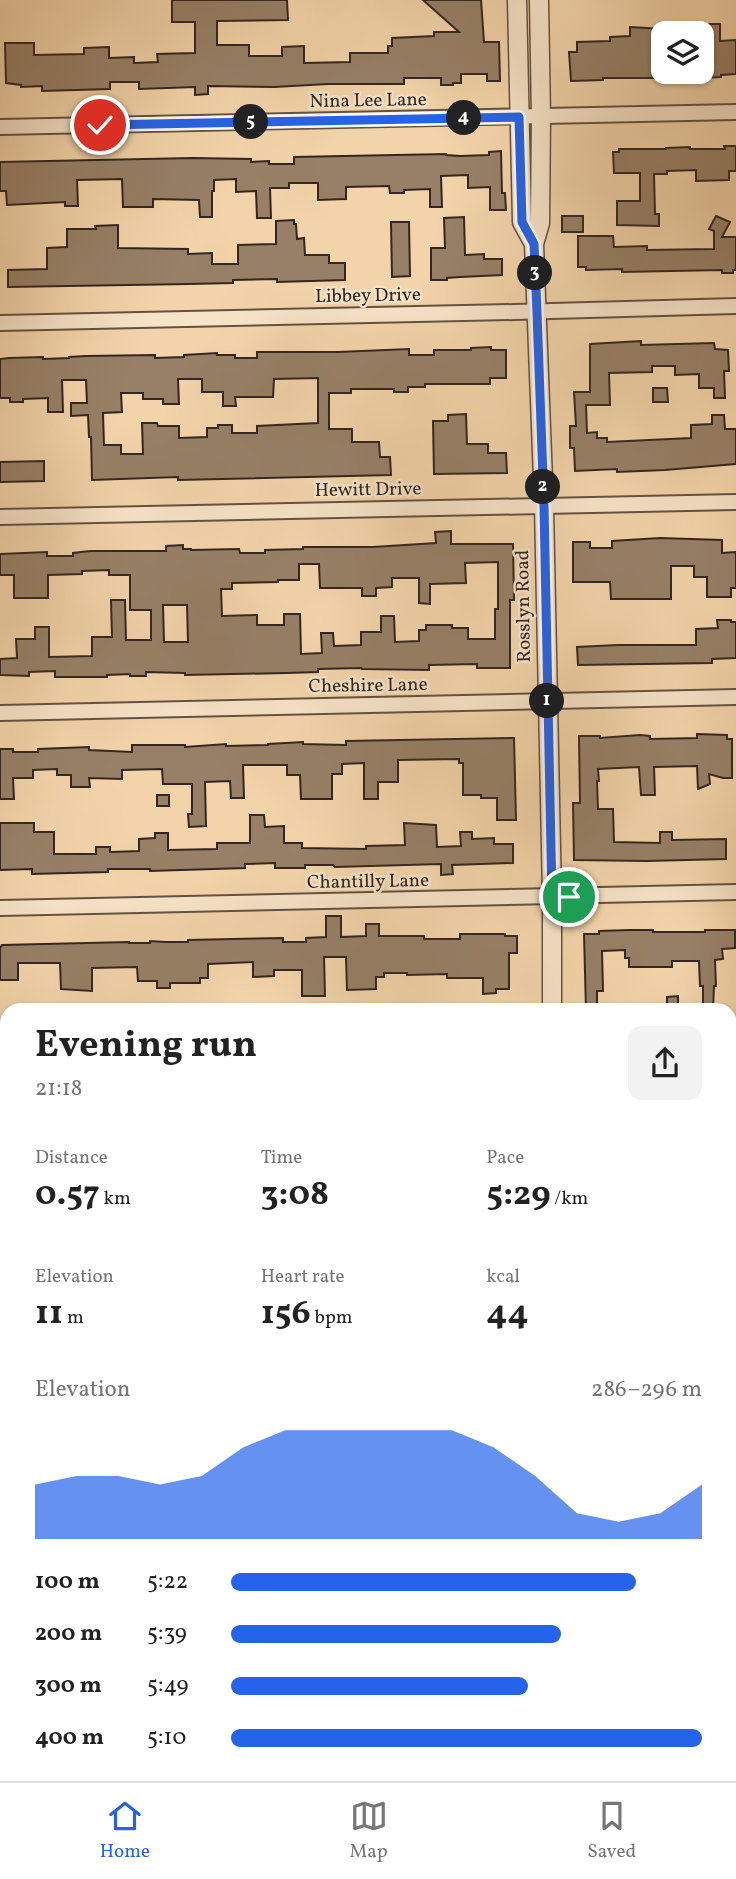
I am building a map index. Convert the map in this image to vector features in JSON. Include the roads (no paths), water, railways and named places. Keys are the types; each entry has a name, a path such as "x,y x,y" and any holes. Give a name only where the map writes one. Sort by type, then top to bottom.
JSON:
{"street":[{"name":"Rosslyn Road","path":"517,0 522,222 534,244"},
{"name":"Rosslyn Road","path":"538,0 540,223 534,244 544,506 552,1003"},
{"name":"Nina Lee Lane","path":"0,127 736,112"},
{"name":"Libbey Drive","path":"0,323 736,306"},
{"name":"Hewitt Drive","path":"0,517 736,502"},
{"name":"Cheshire Lane","path":"0,713 736,697"},
{"name":"Chantilly Lane","path":"0,908 736,892"}]}
